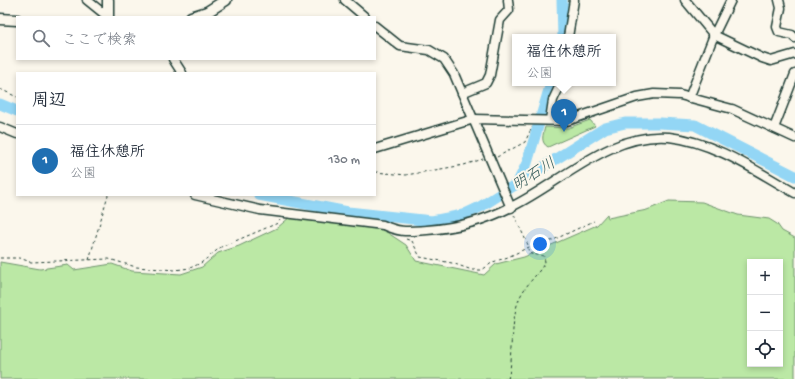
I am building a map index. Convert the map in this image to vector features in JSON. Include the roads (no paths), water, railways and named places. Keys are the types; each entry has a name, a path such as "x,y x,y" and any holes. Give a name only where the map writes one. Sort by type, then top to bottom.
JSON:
{"main road":[{"path":"108,0 108,16"},
{"path":"194,16 207,12 226,0"},
{"path":"0,19 16,20"}],"street":[{"path":"88,0 107,16"},
{"path":"345,0 364,16"},
{"path":"462,93 486,83 490,75 500,20 509,10 508,0"},
{"path":"568,34 574,0"},
{"path":"685,0 714,35 771,61 795,54"},
{"path":"690,98 714,35 731,0"},
{"path":"779,0 781,8 777,27 779,32 792,35 795,38"},
{"path":"376,27 400,46 429,50 444,59 454,74 474,119 510,208"},
{"path":"174,60 181,72"},
{"path":"774,128 795,74"},
{"path":"550,120 553,100 559,86"},
{"path":"376,148 474,119 567,121 637,97 654,94 680,95 732,109 795,138"},
{"path":"0,128 16,134"},
{"path":"199,196 260,210 285,214 383,225 396,232 435,229 464,224 510,208 611,148 636,141 668,137 689,141 728,155 795,193"}],"waterway":[{"path":"562,0 563,34"},
{"path":"518,182 527,163 550,86"},
{"name":"明石川","path":"0,104 16,111"},
{"name":"明石川","path":"264,196 348,212 432,221 463,215 480,207 605,128 625,123 695,125 795,176"}],"place":[{"name":"福住休憩所","path":"564,132"}]}
